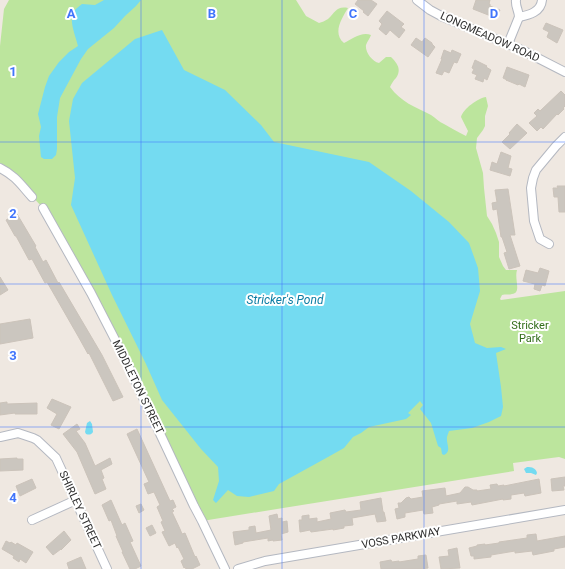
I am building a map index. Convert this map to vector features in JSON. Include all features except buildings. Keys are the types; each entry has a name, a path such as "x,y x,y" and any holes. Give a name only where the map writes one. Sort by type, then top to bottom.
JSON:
{"street":[{"name":"LONGMEADOW ROAD","path":"417,0 430,10 443,17 522,50 565,72"},
{"path":"508,44 519,17 516,0"},
{"path":"519,17 536,11 541,5 542,0"},
{"path":"549,244 540,239 534,221 531,188 536,170 565,137"},
{"path":"0,168 9,172 18,180 32,197"},
{"name":"MIDDLETON STREET","path":"43,208 91,293 124,357 225,569"},
{"name":"SHIRLEY STREET","path":"0,437 18,434 33,438 56,458 108,569"},
{"path":"32,520 76,500"},
{"name":"VOSS PARKWAY","path":"238,569 266,561 565,510"}],"green space":[{"name":"Stricker Park","path":"9,0 296,0 306,16 319,23 328,19 336,10 348,8 339,26 338,30 340,39 344,43 364,34 371,35 366,45 368,53 379,63 386,57 391,57 398,66 399,72 390,87 399,97 409,104 466,136 468,131 461,117 462,114 471,104 486,97 488,106 485,116 485,126 477,138 476,148 483,173 487,216 499,242 499,257 503,266 506,270 517,270 517,291 512,294 502,295 500,299 565,291 565,459 559,457 513,463 514,471 202,521 124,357 43,208 28,192 0,168 0,46 4,9"}],"water":[{"path":"104,0 141,0 114,28 88,49 81,59 60,98 57,117 56,155 52,159 44,159 41,157 39,136 41,127 38,114 49,76 59,62 69,52 78,46 72,23 72,14 82,4 95,5"},
{"name":"Stricker's Pond","path":"162,30 184,70 225,90 261,125 274,142 369,162 411,191 449,222 469,243 478,268 480,291 470,324 475,343 487,348 501,347 506,349 496,353 503,407 501,416 472,428 449,431 447,437 448,451 444,455 442,454 441,448 438,446 431,423 420,409 423,405 420,401 408,413 411,415 406,419 369,427 353,437 344,448 279,484 274,491 249,497 237,496 228,490 216,503 213,500 219,481 218,467 201,449 162,400 71,205 75,178 69,121 73,99 82,83 135,39"},
{"path":"90,421 93,432 88,435 85,432 87,423"},
{"path":"527,467 535,469 537,473 536,475 526,473 524,469"}]}
